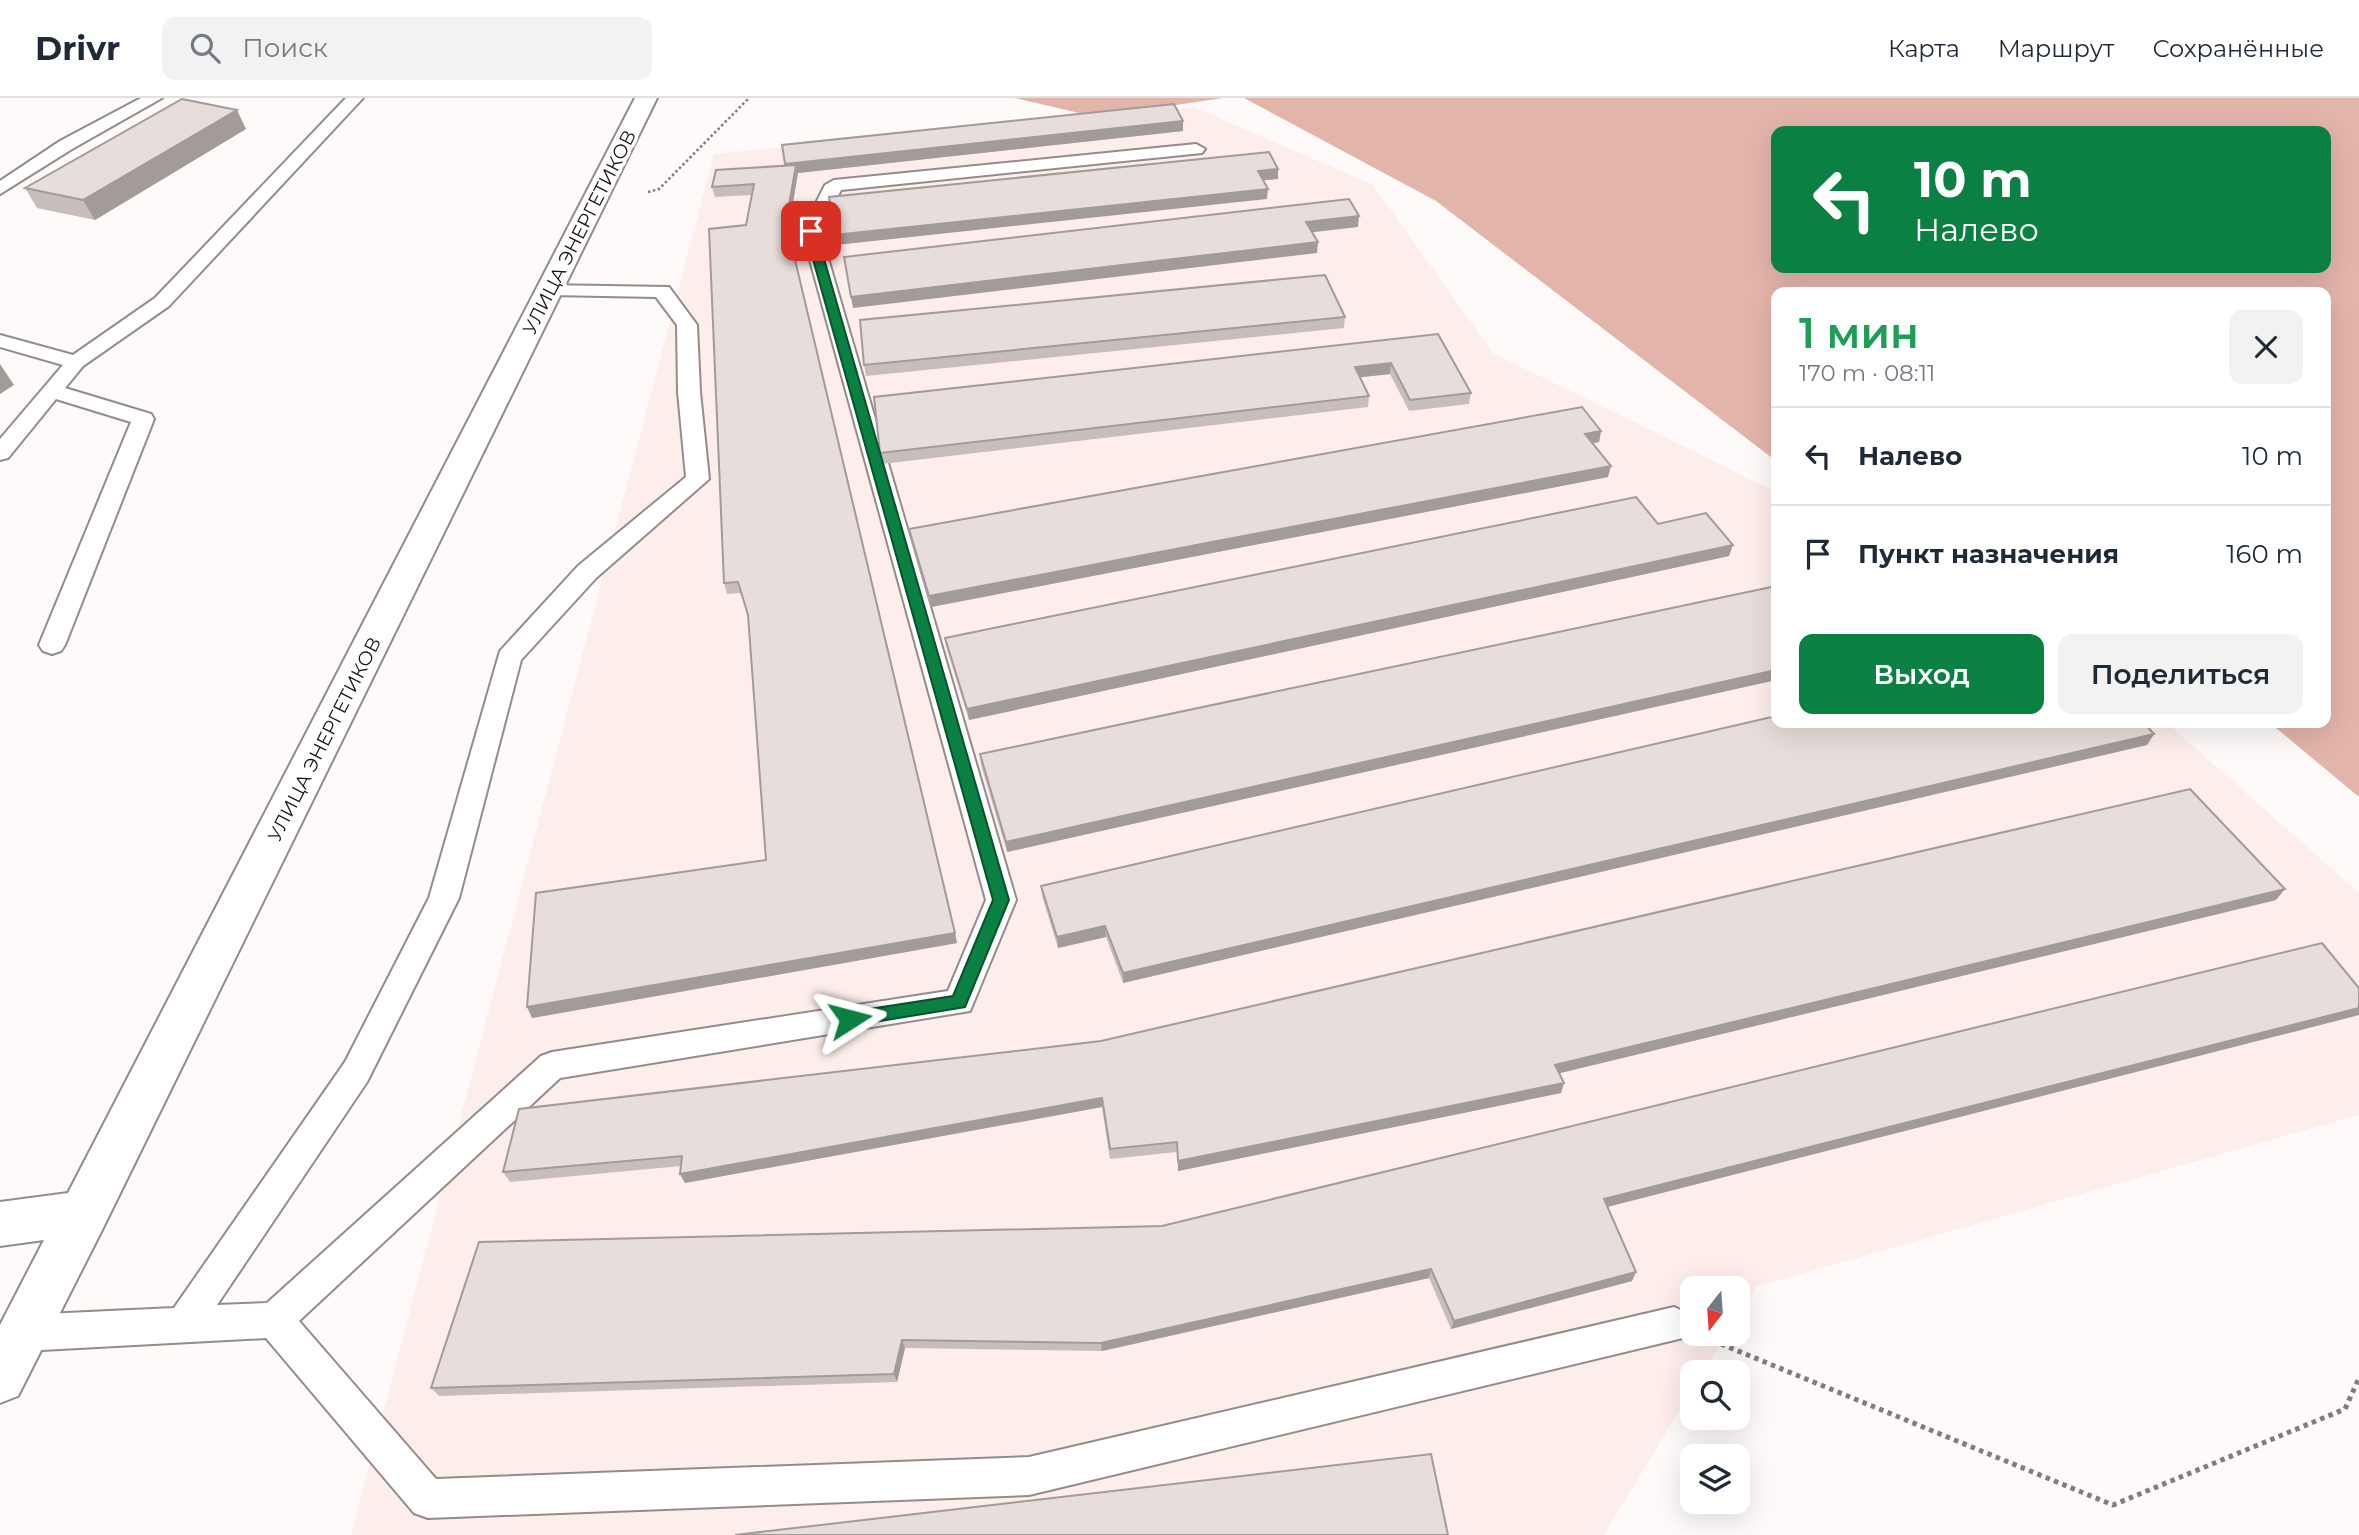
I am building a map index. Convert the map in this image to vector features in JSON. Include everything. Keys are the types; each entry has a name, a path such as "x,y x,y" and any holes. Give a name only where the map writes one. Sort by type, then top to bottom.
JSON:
{"main road":[{"name":"УЛИЦА ЭНЕРГЕТИКОВ","path":"0,1378 86,1213 646,98"},
{"path":"0,1224 86,1213"}],"lane":[{"path":"0,189 66,145 154,98"},
{"path":"0,453 76,362 162,302 355,98"},
{"path":"23,1333 274,1320 551,1066 959,1002 1001,900 811,231 834,185 1196,149"},
{"path":"184,1324 356,1072 444,898 509,657 587,572 698,479 689,393 687,325 662,291 550,289"},
{"path":"0,341 76,362"},
{"path":"52,391 143,419 52,645"},
{"path":"274,1320 428,1499 1028,1476 1674,1325"}],"path":[{"path":"593,205 659,189 749,98"},
{"path":"1724,1346 2113,1506 2345,1409 2359,1378"}],"shaded area":[{"path":"1015,98 1223,98 1096,117"},
{"path":"1244,98 2359,98 2359,797 2276,728 2331,728 2331,287 1771,287 1771,457 1436,201"},
{"path":"1194,107 1373,185 1493,353 1771,490 1771,728 2173,728 2359,893 2359,1115 1755,1287 1750,1296 1750,1276 1680,1276 1680,1346 1719,1346 1711,1360 1680,1360 1680,1410 1604,1535 351,1535 714,154"}],"building":[{"path":"182,99 237,110 83,200 25,188"},
{"path":"1174,104 1183,121 785,164 782,145"},
{"path":"1269,152 1278,169 1258,171 1268,189 834,235 829,197"},
{"path":"796,165 786,222 955,933 527,1007 536,893 766,860 748,615 738,582 724,583 709,229 746,225 754,184 712,187 716,170"},
{"path":"1349,199 1359,216 1306,222 1318,242 851,297 844,257"},
{"path":"1325,275 1345,317 864,365 860,320"},
{"path":"1438,334 1471,393 1410,400 1391,363 1355,367 1369,396 880,453 874,397"},
{"path":"1582,407 1601,431 1585,434 1611,466 929,596 909,529"},
{"path":"1636,497 1658,524 1706,513 1733,545 967,709 945,638"},
{"path":"1771,587 1771,671 1006,842 980,754"},
{"path":"1771,717 1771,728 2149,728 2154,734 1123,973 1105,926 1057,937 1041,886"},
{"path":"2190,789 2285,889 1555,1065 1564,1083 1178,1161 1177,1142 1110,1149 1102,1098 680,1174 682,1156 503,1172 519,1109 1101,1041"},
{"path":"2322,943 2359,988 2359,1008 1604,1199 1636,1272 1454,1321 1431,1269 1101,1343 902,1340 894,1374 431,1388 479,1242 1162,1226"},
{"path":"1431,1454 1448,1535 735,1535"}],"route":[{"path":"811,231 1001,900 959,1002 850,1019"}]}
